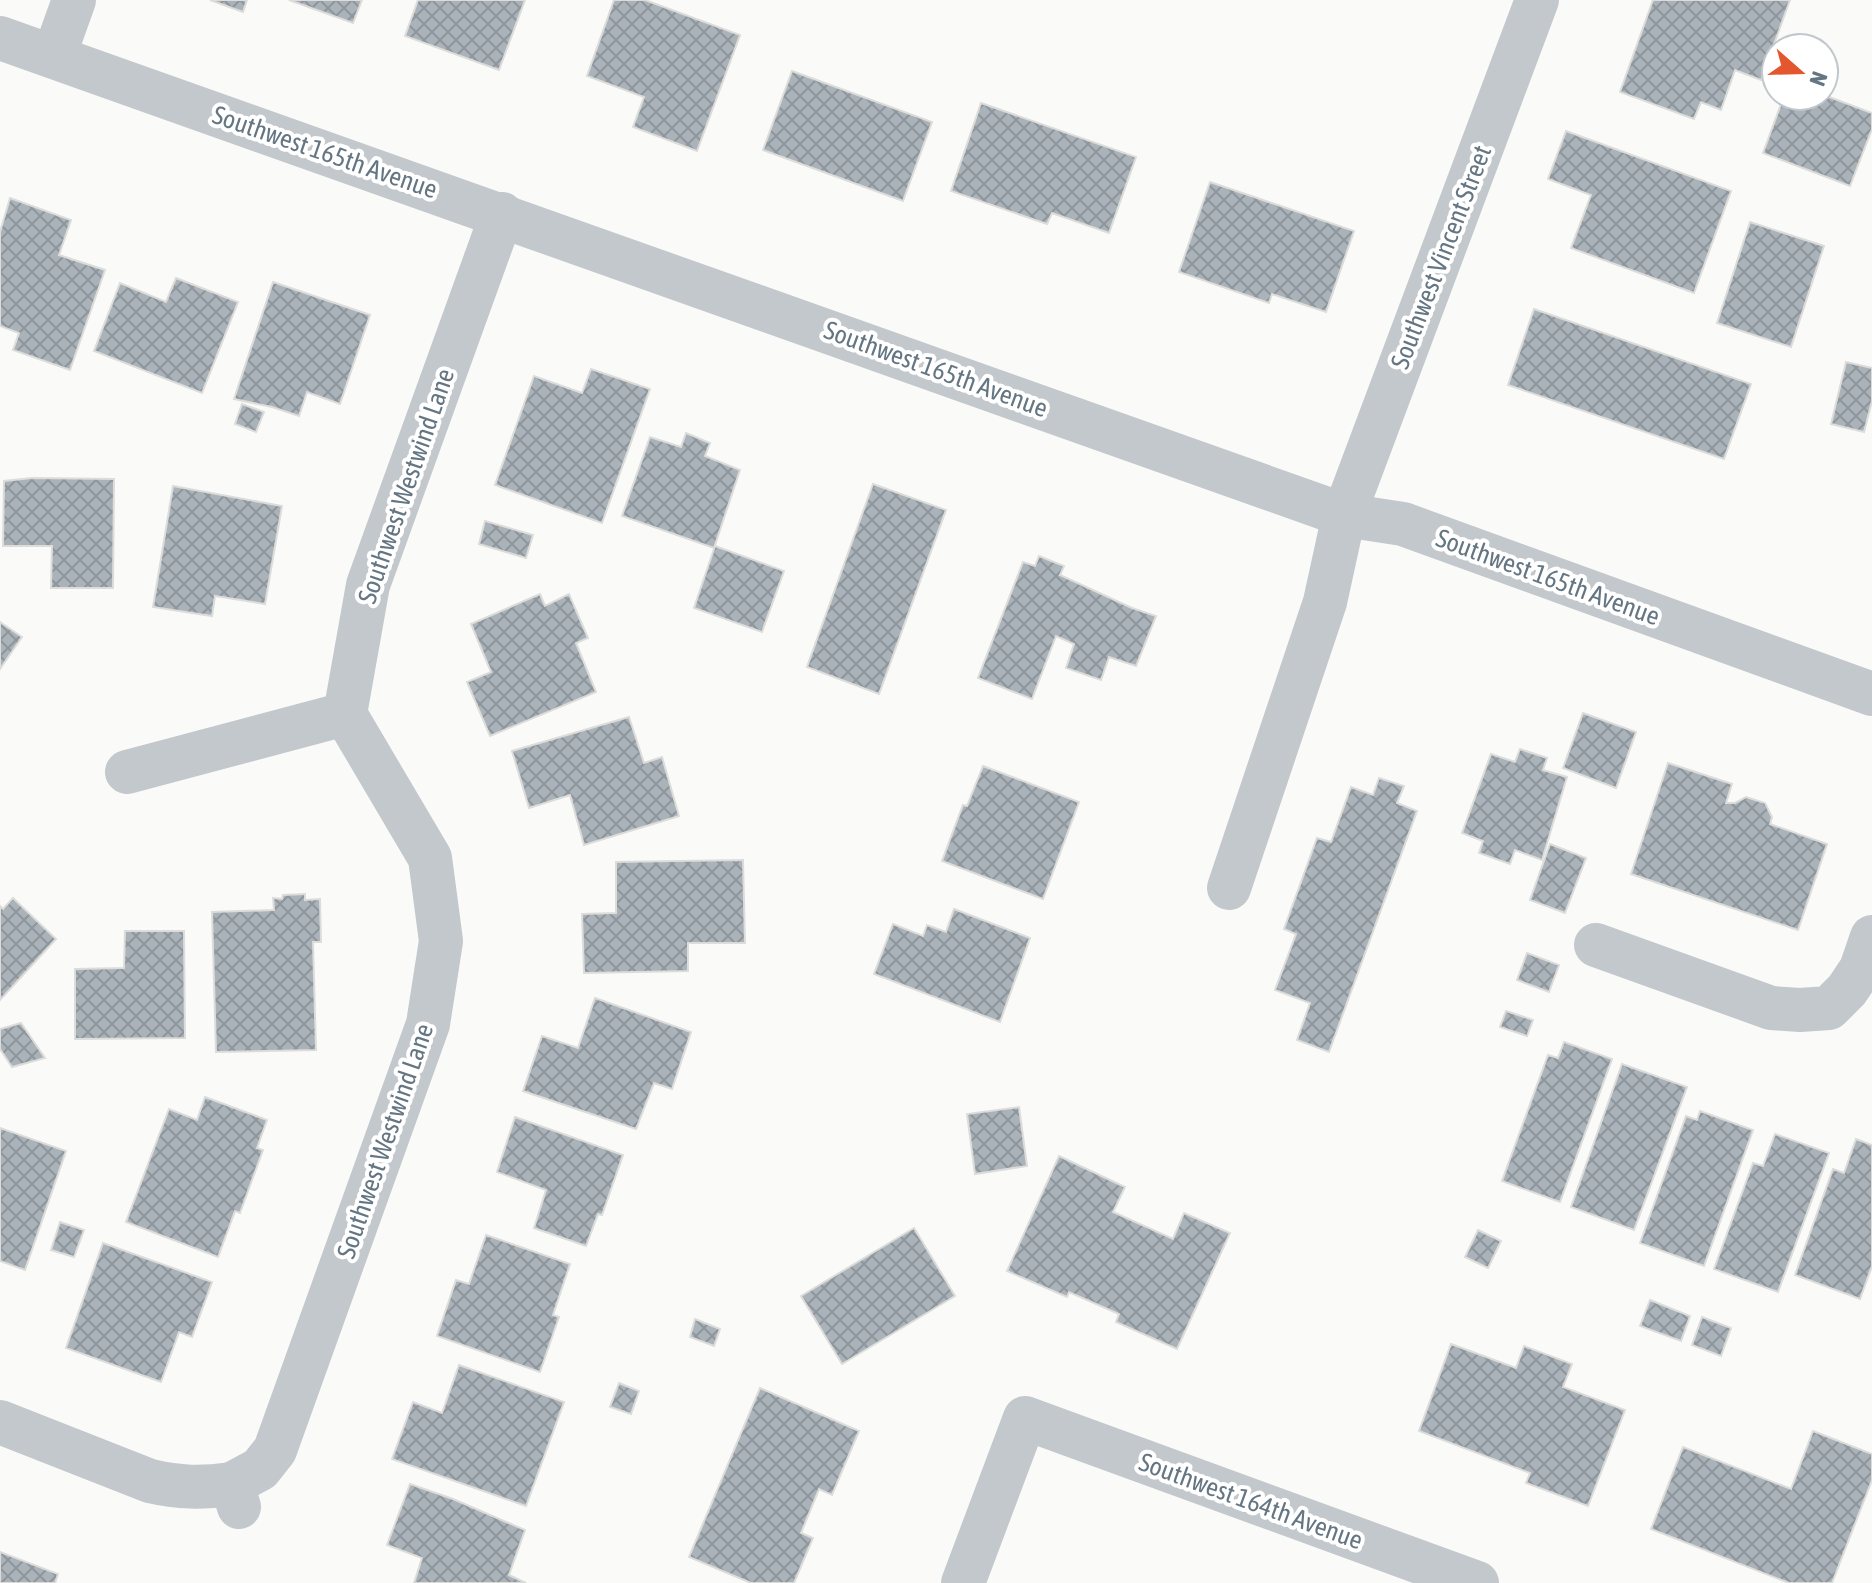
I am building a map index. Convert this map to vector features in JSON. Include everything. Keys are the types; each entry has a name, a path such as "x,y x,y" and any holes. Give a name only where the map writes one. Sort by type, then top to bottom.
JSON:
{"street":[{"path":"54,56 74,0"},
{"name":"Southwest Vincent Street","path":"1229,888 1325,602 1344,515 1537,0"},
{"name":"Southwest 165th Avenue","path":"0,38 1344,515 1403,524 1872,694"},
{"name":"Southwest Westwind Lane","path":"0,1422 150,1481 236,1495 275,1450 428,1024 441,941 430,858 345,714 368,585 502,214"},
{"path":"127,772 345,714"},
{"path":"1596,945 1771,1008 1800,1010 1829,1008 1847,990 1861,969 1872,937"},
{"name":"Southwest 164th Avenue","path":"963,1583 1025,1418 1477,1583"}],"building":[{"path":"210,0 247,0 243,12"},
{"path":"289,0 362,0 353,23"},
{"path":"418,0 525,0 499,70 405,36"},
{"path":"614,0 645,0 740,35 697,151 633,127 644,97 587,76"},
{"path":"1653,0 1790,0 1778,32 1760,32 1760,80 1735,70 1721,110 1701,102 1694,119 1620,92"},
{"path":"792,71 932,122 903,201 763,150"},
{"path":"1840,101 1872,113 1872,129 1850,186 1763,153 1778,112 1840,112"},
{"path":"981,103 1136,157 1109,233 1052,213 1047,224 951,191"},
{"path":"1566,131 1731,191 1694,293 1571,248 1591,195 1548,179"},
{"path":"1210,182 1354,231 1326,312 1272,294 1269,303 1179,272"},
{"path":"10,198 71,220 59,255 105,270 70,370 13,350 19,333 0,326 0,232"},
{"path":"1750,222 1824,246 1791,347 1717,323"},
{"path":"176,278 238,302 202,393 94,351 120,283 166,302"},
{"path":"273,282 370,315 340,404 307,392 299,416 234,399"},
{"path":"1534,309 1751,384 1724,459 1508,385"},
{"path":"1846,362 1872,368 1872,401 1864,432 1831,424"},
{"path":"591,369 650,389 602,523 495,485 534,376 582,393"},
{"path":"242,404 264,412 256,432 235,424"},
{"path":"686,433 710,443 705,456 740,470 714,548 622,516 650,437 681,447"},
{"path":"32,478 114,479 113,588 51,588 52,546 3,546 4,481"},
{"path":"873,484 946,510 879,694 807,667"},
{"path":"173,486 282,506 265,604 215,596 212,616 153,607"},
{"path":"485,521 533,535 526,558 479,544"},
{"path":"715,546 784,571 762,632 694,608"},
{"path":"1039,556 1064,566 1060,575 1156,616 1136,666 1109,657 1101,680 1066,668 1074,644 1056,636 1032,699 978,678 1023,562 1035,566"},
{"path":"540,594 545,606 569,594 588,638 576,643 596,692 490,736 467,682 491,672 471,624"},
{"path":"0,622 22,637 0,669"},
{"path":"1583,713 1636,732 1616,788 1563,768"},
{"path":"629,717 644,763 662,757 679,816 584,845 570,795 529,808 512,751"},
{"path":"1520,749 1547,758 1543,770 1567,777 1542,860 1515,850 1510,864 1479,853 1483,841 1462,833 1491,754 1515,762"},
{"path":"1668,763 1732,784 1726,803 1735,803 1746,797 1765,803 1772,817 1770,824 1827,844 1798,930 1631,874"},
{"path":"983,766 1079,802 1043,899 942,861 963,805 967,806"},
{"path":"1379,778 1404,786 1397,803 1417,811 1329,1052 1297,1040 1310,1003 1275,990 1296,934 1284,929 1317,838 1331,842 1351,787 1373,795"},
{"path":"1550,844 1586,858 1565,913 1530,900"},
{"path":"743,860 745,943 688,943 688,971 584,973 582,914 616,913 616,862"},
{"path":"305,894 305,900 320,899 321,942 313,942 316,1050 216,1052 212,912 274,910 273,898"},
{"path":"13,898 56,939 0,1000 0,906 3,909"},
{"path":"954,909 1030,938 1000,1022 874,974 893,924 923,936 927,925 946,932"},
{"path":"125,931 184,931 185,1038 75,1039 75,969 124,968"},
{"path":"1527,953 1559,965 1549,992 1517,980"},
{"path":"595,998 691,1032 672,1089 654,1083 636,1129 523,1091 542,1036 578,1048"},
{"path":"1506,1011 1533,1020 1527,1036 1500,1027"},
{"path":"21,1023 45,1058 12,1067 0,1049 0,1029"},
{"path":"1564,1042 1612,1059 1560,1202 1502,1181 1548,1055 1558,1058"},
{"path":"1622,1064 1687,1087 1634,1230 1571,1207"},
{"path":"205,1097 267,1120 257,1148 263,1150 240,1213 235,1211 218,1257 126,1222 169,1109 197,1120"},
{"path":"1019,1107 1027,1166 975,1174 967,1114"},
{"path":"1700,1111 1753,1130 1704,1266 1640,1243 1686,1116 1697,1120"},
{"path":"515,1117 623,1155 602,1215 598,1214 586,1246 534,1228 546,1190 497,1172"},
{"path":"0,1128 66,1151 25,1270 0,1261"},
{"path":"1775,1134 1829,1153 1778,1292 1714,1269 1753,1163 1763,1166"},
{"path":"1856,1139 1872,1145 1872,1266 1860,1299 1795,1275 1833,1169 1844,1173"},
{"path":"1059,1156 1125,1187 1113,1212 1173,1239 1184,1213 1230,1233 1177,1349 1116,1322 1119,1314 1069,1292 1067,1297 1007,1271"},
{"path":"60,1222 84,1230 74,1257 51,1250"},
{"path":"914,1228 955,1296 842,1364 801,1296"},
{"path":"1478,1230 1501,1241 1488,1268 1465,1257"},
{"path":"486,1235 570,1264 553,1315 559,1317 540,1372 437,1336 456,1280 469,1284"},
{"path":"103,1243 212,1282 192,1337 179,1332 161,1382 66,1348"},
{"path":"1650,1300 1690,1316 1681,1341 1640,1326"},
{"path":"1702,1317 1731,1328 1721,1356 1692,1345"},
{"path":"695,1319 720,1329 714,1346 690,1337"},
{"path":"1451,1344 1516,1368 1524,1346 1572,1364 1563,1387 1625,1410 1588,1506 1526,1483 1530,1473 1419,1431"},
{"path":"459,1365 564,1402 526,1506 392,1459 413,1402 442,1413"},
{"path":"619,1383 639,1391 631,1414 610,1407"},
{"path":"760,1388 859,1431 832,1495 819,1489 801,1533 813,1538 794,1583 751,1583 689,1557"},
{"path":"1813,1431 1872,1454 1872,1480 1832,1583 1789,1583 1651,1529 1683,1447 1791,1489"},
{"path":"410,1484 525,1530 509,1575 526,1583 414,1583 422,1558 387,1545"},
{"path":"0,1552 58,1574 55,1583 0,1583"}]}
